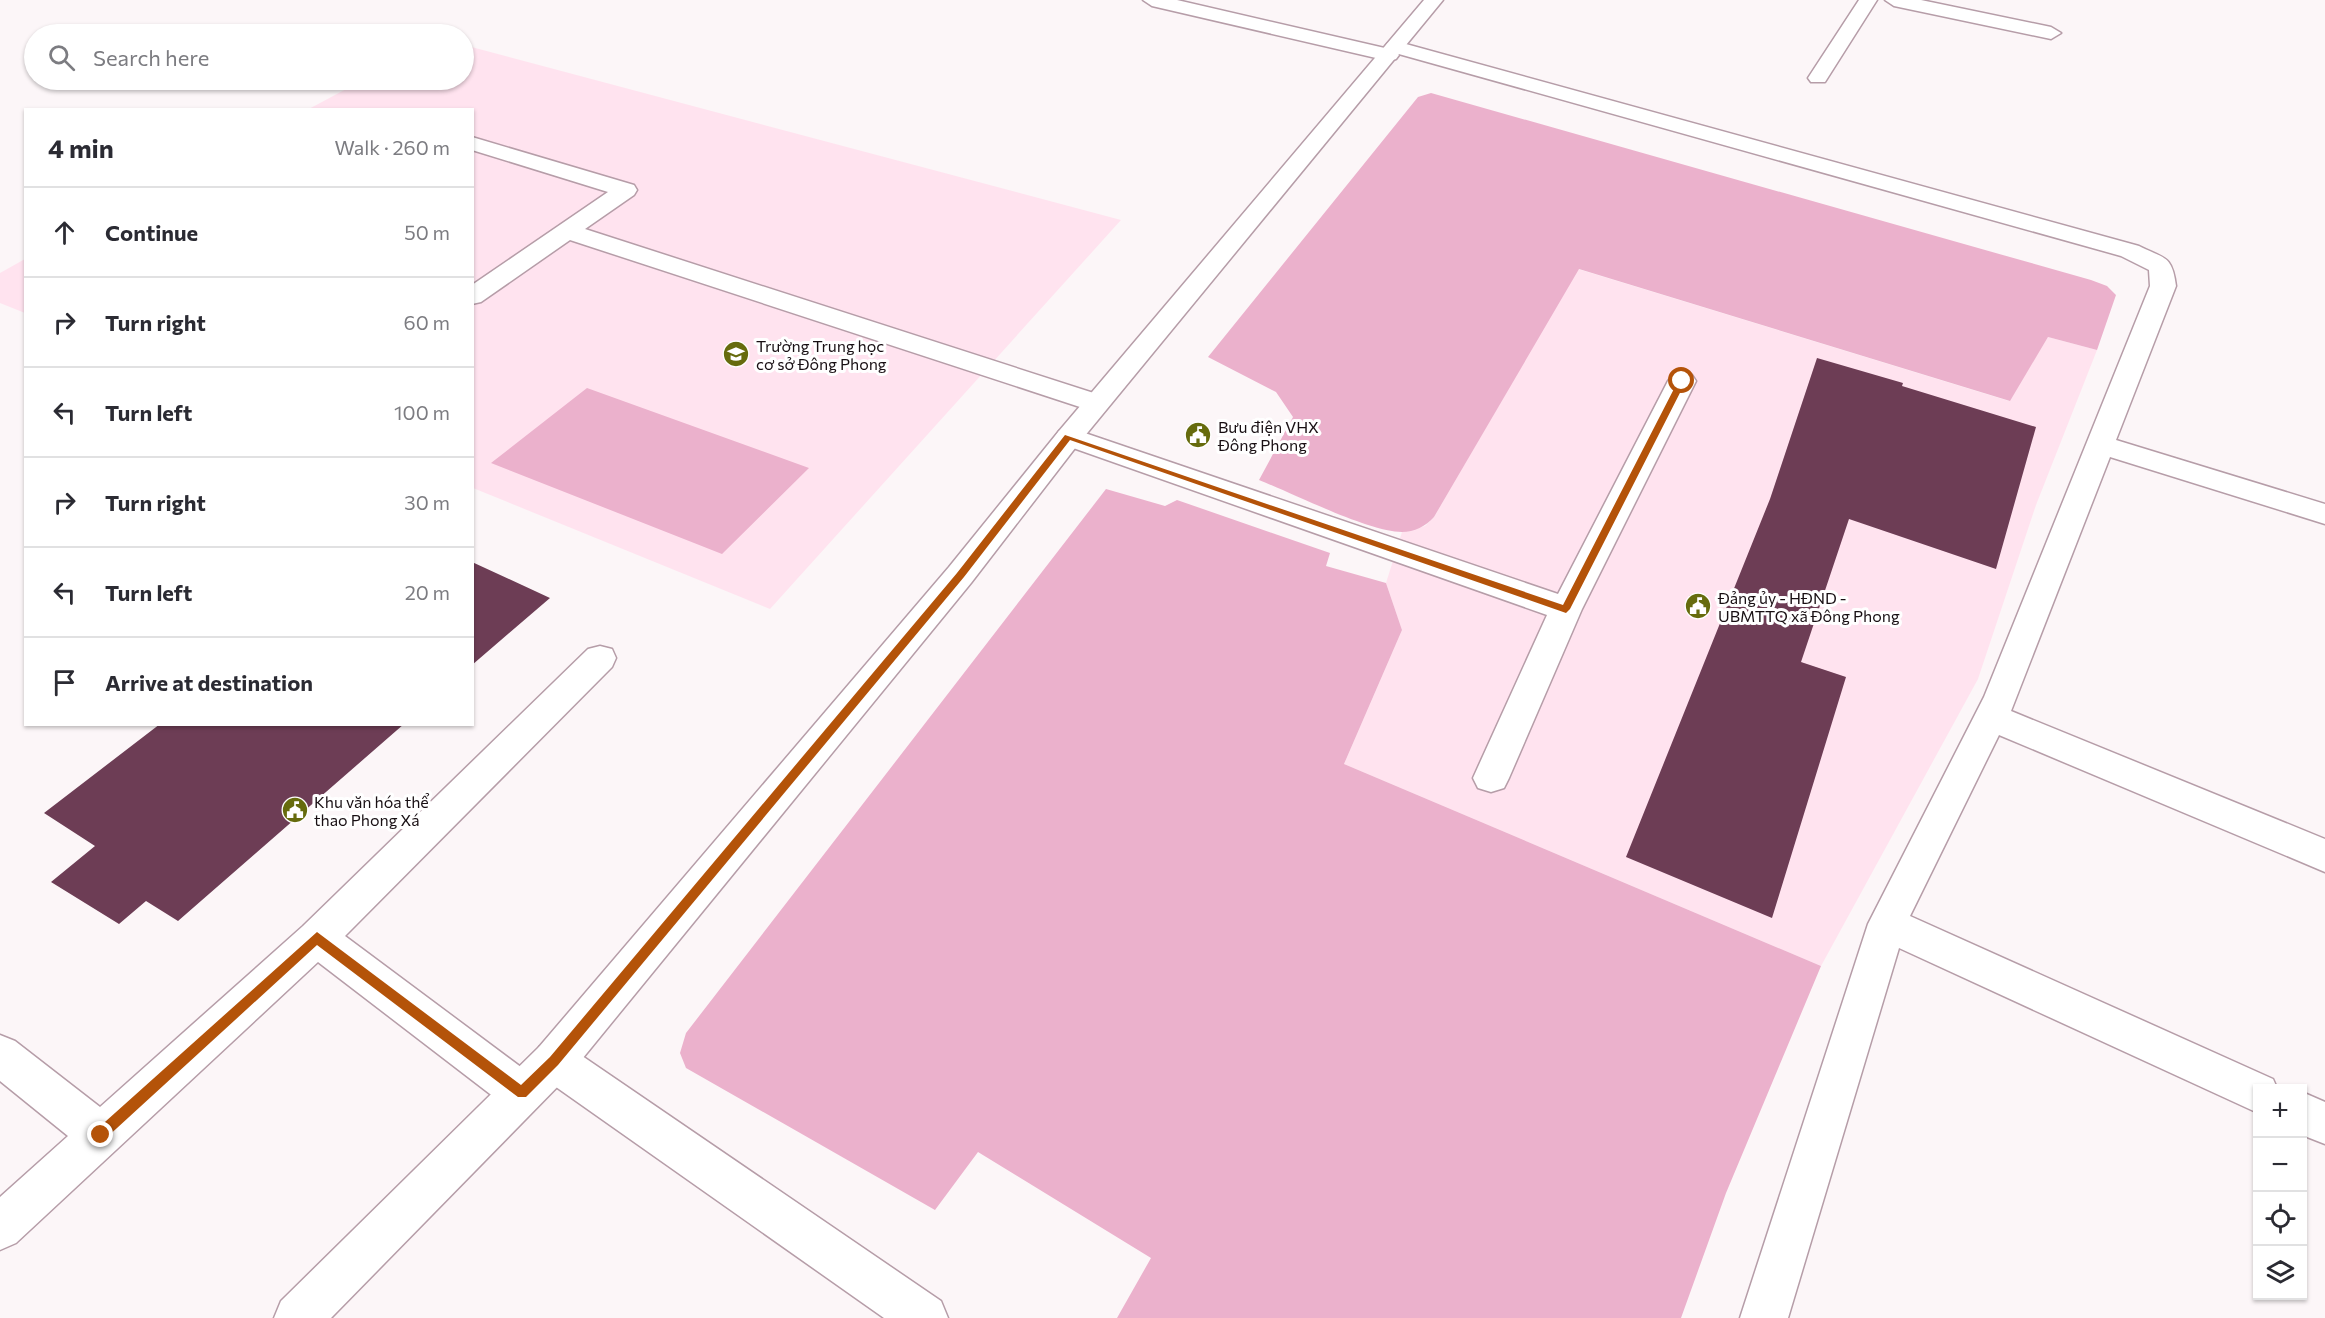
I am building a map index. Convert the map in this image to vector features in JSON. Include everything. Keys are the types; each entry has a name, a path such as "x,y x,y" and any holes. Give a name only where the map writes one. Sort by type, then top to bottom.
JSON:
{"street":[{"path":"1152,0 1392,51 2130,251 2161,266 2163,286 1991,717 1887,924 1764,1318"},
{"path":"298,1318 554,1061 960,575 1068,436 1434,0"},
{"path":"1818,78 1868,0"},
{"path":"1894,0 2051,33"},
{"path":"474,143 626,190 474,296"},
{"path":"567,231 1096,404"},
{"path":"1491,778 1566,609 1682,381"},
{"path":"1068,436 1566,609"},
{"path":"2101,445 2325,514"},
{"path":"0,1227 317,938 600,658"},
{"path":"1991,717 2325,856"},
{"path":"1887,924 2253,1091"},
{"path":"317,938 522,1093"},
{"path":"0,1055 101,1135"},
{"path":"554,1061 924,1318"},
{"path":"2307,1115 2325,1123"}],"shaded area":[{"name":"Trường Trung học cơ sở Đông Phong","path":"474,48 1121,220 770,609 474,488 474,108 311,108 344,90 474,90"},
{"path":"1431,93 2091,280 2107,286 2116,295 2097,350 2048,337 2010,401 1579,269 1434,517 1420,528 1406,532 1370,526 1259,480 1293,417 1276,392 1208,357 1418,97"},
{"path":"24,260 24,313 0,303 0,273"},
{"name":"Đảng ủy - HĐND - UBMTTQ xã Đông Phong","path":"1578,269 2009,401 2048,337 2097,350 2036,505 1978,679 1821,966 1344,764 1402,630 1386,583 1402,532 1425,526 1434,517"},
{"path":"587,388 809,468 722,554 491,463"},
{"path":"1106,489 1165,506 1177,500 1330,553 1326,566 1386,583 1402,630 1344,764 1821,966 1726,1193 1681,1318 1117,1318 1151,1258 978,1152 935,1210 686,1068 680,1053 686,1033"}],"building":[{"path":"1817,358 1903,383 1902,386 2036,427 1996,569 1849,519 1801,662 1846,677 1772,918 1626,857 1770,499"},
{"path":"474,563 550,598 474,663"},
{"path":"157,726 402,726 178,921 146,901 119,924 51,882 95,846 44,813"}],"place":[{"name":"Trường Trung học cơ sở Đông Phong","path":"736,354"},
{"name":"Bưu điện VHX Đông Phong","path":"1198,435"},
{"name":"Đảng ủy - HĐND - UBMTTQ xã Đông Phong","path":"1698,606"},
{"name":"Khu văn hóa thể thao Phong Xá","path":"295,810"}],"route":[{"path":"101,1135 317,938 522,1093 554,1061 960,575 1068,436 1566,609 1682,381"}]}
